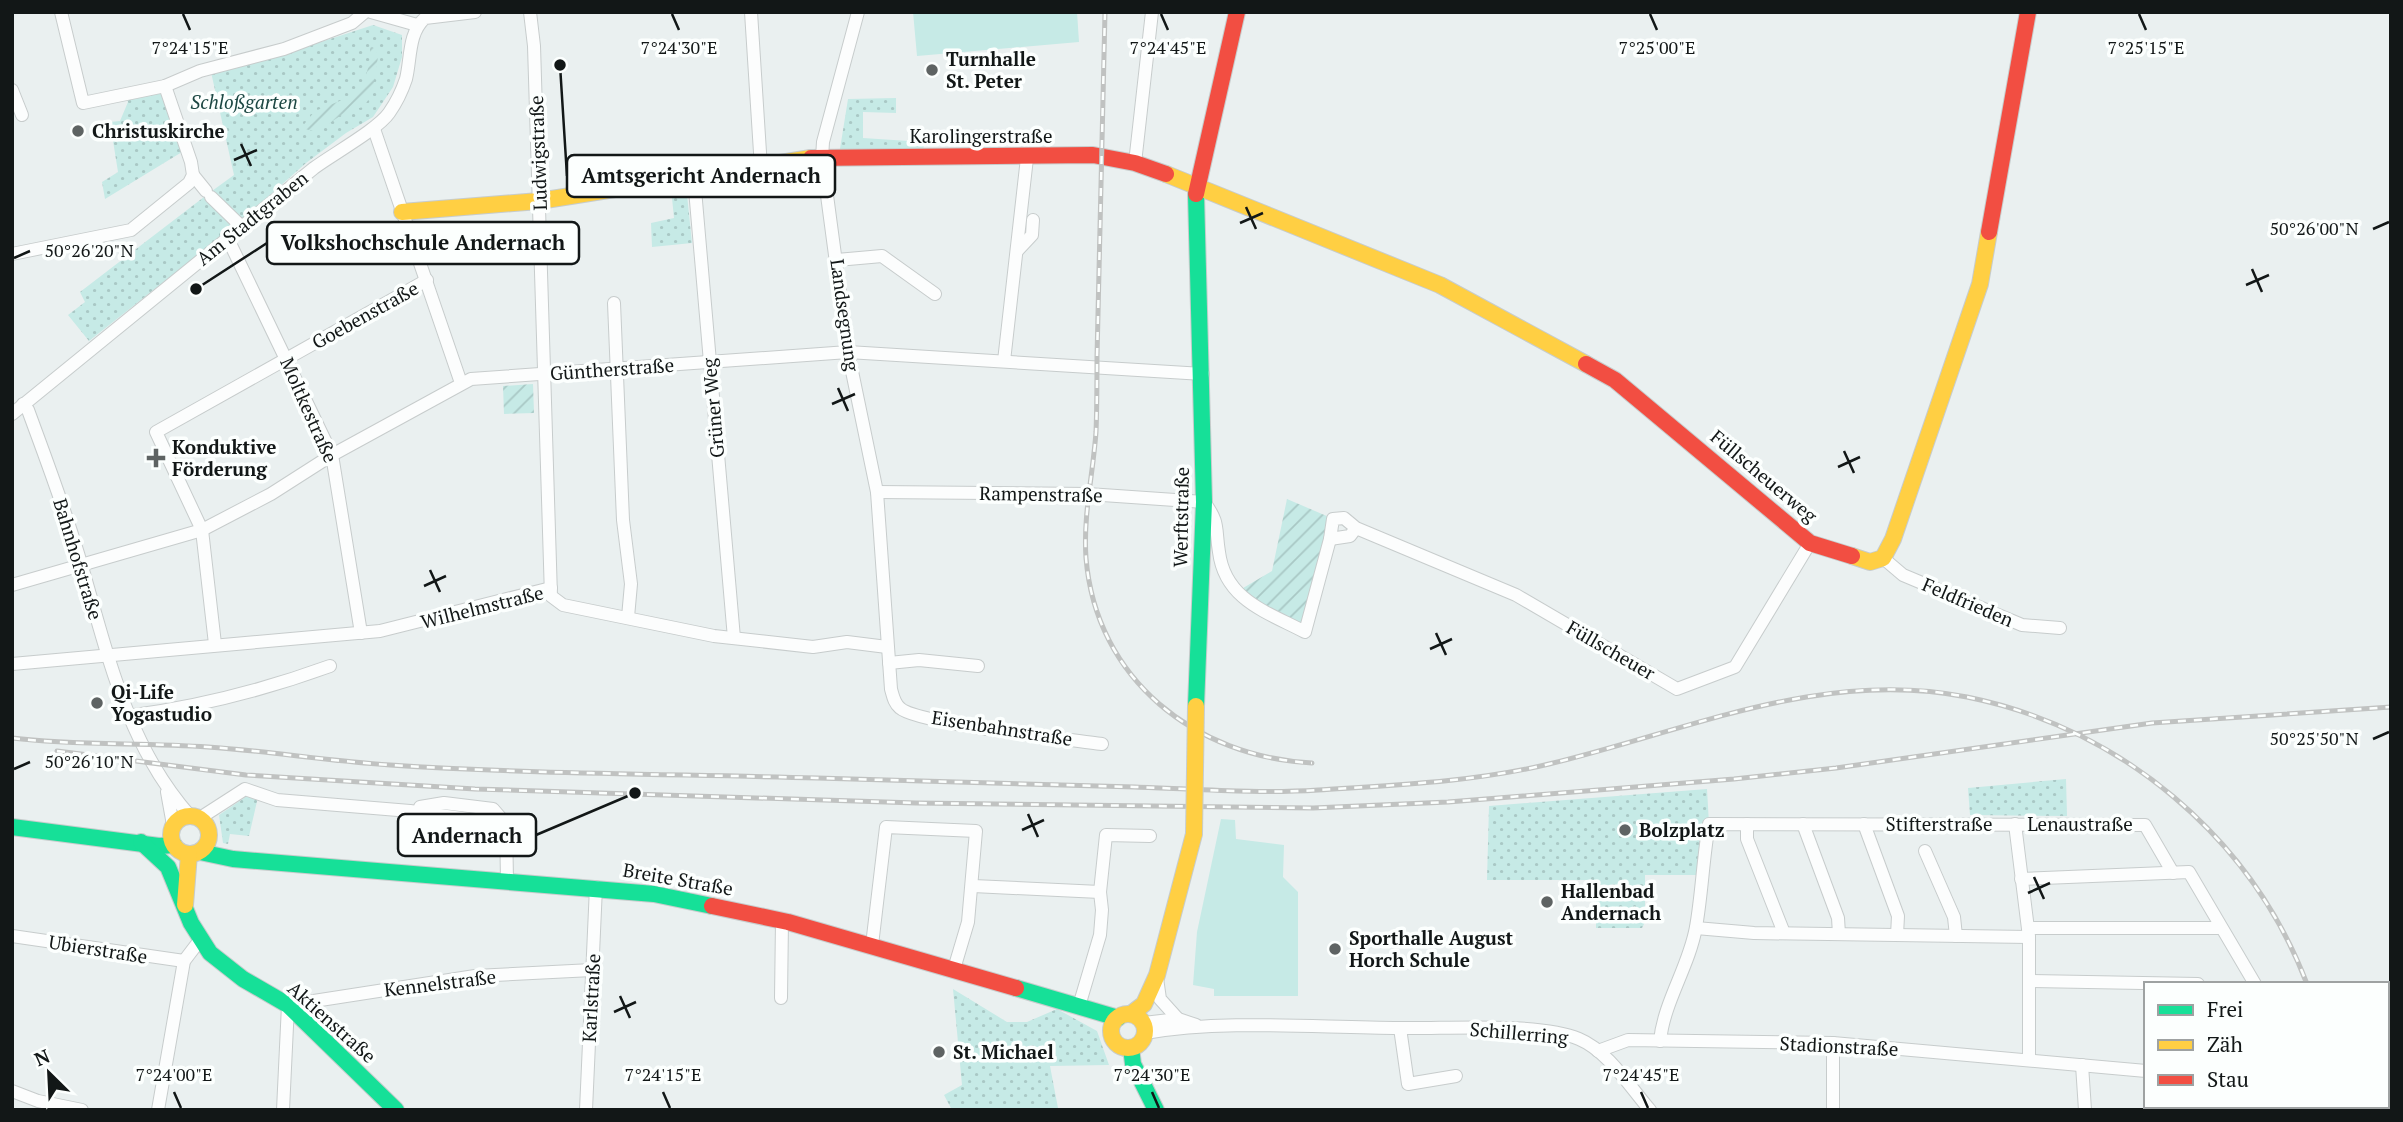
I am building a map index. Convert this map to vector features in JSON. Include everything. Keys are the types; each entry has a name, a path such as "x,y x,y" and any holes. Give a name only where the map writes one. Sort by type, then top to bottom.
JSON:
{"street":[{"path":"61,12 83,103 165,86 200,71 284,49 352,23 365,12"},
{"path":"371,12 417,25 425,18 475,12"},
{"name":"Ludwigstraße","path":"530,12 534,46 551,588"},
{"path":"751,12 761,168"},
{"name":"Landsegnung","path":"858,12 823,142 822,158 848,352 877,492 891,689 901,710"},
{"path":"1135,163 1152,12"},
{"name":"Werftstraße","path":"1130,1048 1142,1041 1132,1023 1157,983 1194,834 1204,502 1203,374 1196,185 1237,12"},
{"path":"1883,558 1914,483 1934,413 1980,284 2028,12"},
{"name":"Am Stadtgraben","path":"12,414 314,168 374,129 388,115 405,83 417,25"},
{"path":"165,86 192,175 243,228"},
{"path":"12,90 22,115"},
{"path":"374,129 461,383"},
{"name":"Karolingerstraße","path":"402,212 539,201 822,158 1102,156 1135,163 1196,185"},
{"path":"1004,361 1027,158"},
{"path":"12,254 131,230 183,188 192,175"},
{"name":"Grüner Weg","path":"694,178 734,638"},
{"name":"Füllscheuerweg","path":"1196,185 1440,285 1615,380 1810,543 1870,562 1883,558"},
{"path":"1016,252 1032,235 1033,220"},
{"name":"Moltkestraße","path":"228,239 332,455 361,633"},
{"path":"837,260 882,256 935,294"},
{"name":"Goebenstraße","path":"202,530 156,432 427,280"},
{"path":"614,303 623,520 632,584 628,617"},
{"name":"Güntherstraße","path":"12,585 202,530 271,494 332,455 461,383 545,374 848,352 1203,374"},
{"name":"Bahnhofstraße","path":"23,404 28,410 42,448 82,565 107,655 128,716 166,788 185,843"},
{"name":"Rampenstraße","path":"877,492 1088,494 1204,502"},
{"path":"1204,502 1216,518 1219,552 1226,576 1237,595 1305,632 1329,539 1350,536 1356,528"},
{"name":"Füllscheuer","path":"1329,539 1334,519 1339,517 1356,528 1516,595 1677,689 1735,667 1810,543"},
{"path":"202,530 215,644"},
{"name":"Feldfrieden","path":"1883,558 1903,575 2022,625 2060,628"},
{"name":"Wilhelmstraße","path":"12,664 361,633 413,623 551,588 551,596 563,605 734,638 813,647 846,642 887,647"},
{"path":"889,663 919,660 978,666"},
{"path":"128,716 194,706 253,691 330,666"},
{"name":"Eisenbahnstraße","path":"901,710 940,721 1102,744"},
{"name":"Bahnhofstraße","path":"166,788 195,817"},
{"path":"185,843 195,817 245,789 277,800 410,811 444,803 493,808 506,824 507,880"},
{"path":"185,843 209,828 195,817"},
{"name":"Stifterstraße","path":"1660,1041 1663,1017 1681,979 1696,928 1709,824 2015,824"},
{"path":"1746,824 1748,839 1784,933"},
{"path":"1803,824 1838,918 1839,934"},
{"name":"Stifterstraße","path":"1864,824 1898,916 1897,935"},
{"name":"Lenaustraße","path":"2029,1060 2029,932 2015,824 2145,825 2173,873 2189,872 2254,982"},
{"name":"Breite Straße","path":"12,827 141,842 185,843 233,859 596,887 654,894 782,921 872,945 1080,1002 1132,1023"},
{"path":"872,945 886,827 976,831 968,922 954,969"},
{"path":"1080,1002 1100,935 1100,892 1106,835 1150,836"},
{"name":"Aktienstraße","path":"141,842 168,867 200,940 225,967 288,1005 396,1110"},
{"name":"Aktienstraße","path":"182,903 185,843"},
{"name":"Stifterstraße","path":"1925,851 1954,917 1956,936"},
{"path":"2021,879 2173,873"},
{"path":"973,886 1100,892"},
{"name":"Karlstraße","path":"586,1110 596,887"},
{"path":"781,998 782,921"},
{"path":"1696,928 1784,933 1956,936 2221,928"},
{"name":"Ubierstraße","path":"12,936 184,961"},
{"path":"158,1110 184,961 200,940"},
{"name":"Kennelstraße","path":"288,1005 475,976 592,970"},
{"path":"2031,981 2144,983"},
{"path":"1157,983 1178,1019"},
{"path":"283,1110 288,1005"},
{"name":"Schillerring","path":"1132,1023 1178,1019 1203,1027"},
{"path":"1132,1023 1119,1046 1130,1048 1133,1064 1156,1110"},
{"name":"Schillerring","path":"1132,1023 1203,1027 1482,1028 1562,1033 1581,1040 1598,1051 1650,1110"},
{"path":"1400,1028 1408,1084 1455,1076"},
{"name":"Stadionstraße","path":"1598,1051 1628,1040 1833,1043 2144,1072"},
{"path":"1833,1043 1833,1110"},
{"path":"2082,1065 2085,1110"},
{"path":"12,1091 38,1101 82,1110"}],"green space":[{"path":"913,12 1077,12 1079,42 917,56"},
{"name":"Schloßgarten","path":"373,25 402,35 402,57 393,87 373,117 306,163 243,219 89,341 68,315 85,302 80,292 204,197 213,195 212,191 234,175 211,72 273,57"},
{"path":"370,46 376,49 378,57 372,95 363,107 347,111 317,132 301,128 315,111 347,98 362,87 370,62"},
{"path":"161,90 182,152 105,199 102,182 118,172 110,122 120,121 128,102 126,97"},
{"path":"896,98 896,113 863,112 863,138 924,142 923,155 839,155 848,99"},
{"path":"686,185 692,243 652,247 651,223 674,218 671,188"},
{"path":"533,384 534,413 504,414 503,386"},
{"path":"1287,499 1329,517 1303,627 1238,591 1272,571"},
{"path":"2066,779 2067,816 1970,815 1968,788"},
{"path":"1707,789 1709,824 1701,875 1645,875 1645,922 1642,928 1596,928 1596,898 1586,898 1586,880 1487,880 1489,806"},
{"path":"247,796 258,797 249,836 230,834 228,844 223,843 219,815"},
{"path":"1221,819 1235,820 1236,839 1284,845 1283,877 1298,892 1298,996 1214,996 1214,989 1193,985 1197,932"},
{"path":"953,989 1007,1022 1027,1022 1057,1009 1097,1031 1109,1065 1050,1066 1058,1108 952,1110 944,1095 962,1085"}],"railway":[{"path":"1105,12 1096,432 1085,542 1094,602 1109,641 1131,675 1159,704 1192,728 1229,746 1269,757 1312,763"},
{"path":"12,738 208,747 443,768 1295,791 1492,775 1549,764 1755,707 1860,691 1913,690 1967,697 2024,712 2077,734 2127,763 2174,797 2215,837 2252,882 2283,931 2306,982"},
{"path":"57,751 246,775 475,789 916,803 1313,808 1448,802 1734,779 1836,768 2152,723 2391,707"}],"traffic: fast":[{"path":"1196,194 1204,502 1196,706"},
{"path":"12,827 159,846 174,845"},
{"path":"141,842 168,867 191,923 210,953 243,979 288,1005 396,1110"},
{"path":"200,852 233,859 654,894 712,906"},
{"path":"1016,988 1118,1018"},
{"path":"1131,1048 1133,1064 1156,1110"}],"traffic: slow":[{"path":"402,212 539,201 811,158"},
{"path":"1166,174 1440,285 1586,364"},
{"path":"1852,556 1870,562 1883,558 1893,539 1980,284 1989,232"},
{"path":"1194,834 1196,706"},
{"path":"190,816 204,821 209,835 204,849 190,854 176,849 171,835 176,821 190,816"},
{"path":"1131,1014 1144,1004 1157,975 1194,834"},
{"path":"185,905 189,854"},
{"path":"1128,1014 1140,1019 1145,1031 1140,1043 1128,1048 1116,1043 1111,1031 1116,1019 1128,1014"}],"traffic: jam":[{"path":"1196,194 1237,12"},
{"path":"1989,232 2028,12"},
{"path":"811,158 1093,155 1135,163 1166,174"},
{"path":"1586,364 1615,380 1810,543 1852,556"},
{"path":"712,906 788,922 1016,988"}],"place":[{"name":"Amtsgericht Andernach","path":"560,65"},
{"name":"Turnhalle St. Peter","path":"932,70"},
{"name":"Christuskirche","path":"78,131"},
{"name":"Volkshochschule Andernach","path":"196,289"},
{"name":"Konduktive Förderung","path":"156,458"},
{"name":"Qi-Life Yogastudio","path":"97,703"},
{"name":"Andernach","path":"635,793"},
{"name":"Bolzplatz","path":"1625,830"},
{"name":"Hallenbad Andernach","path":"1547,902"},
{"name":"Sporthalle August Horch Schule","path":"1335,949"},
{"name":"St. Michael","path":"939,1052"}]}
